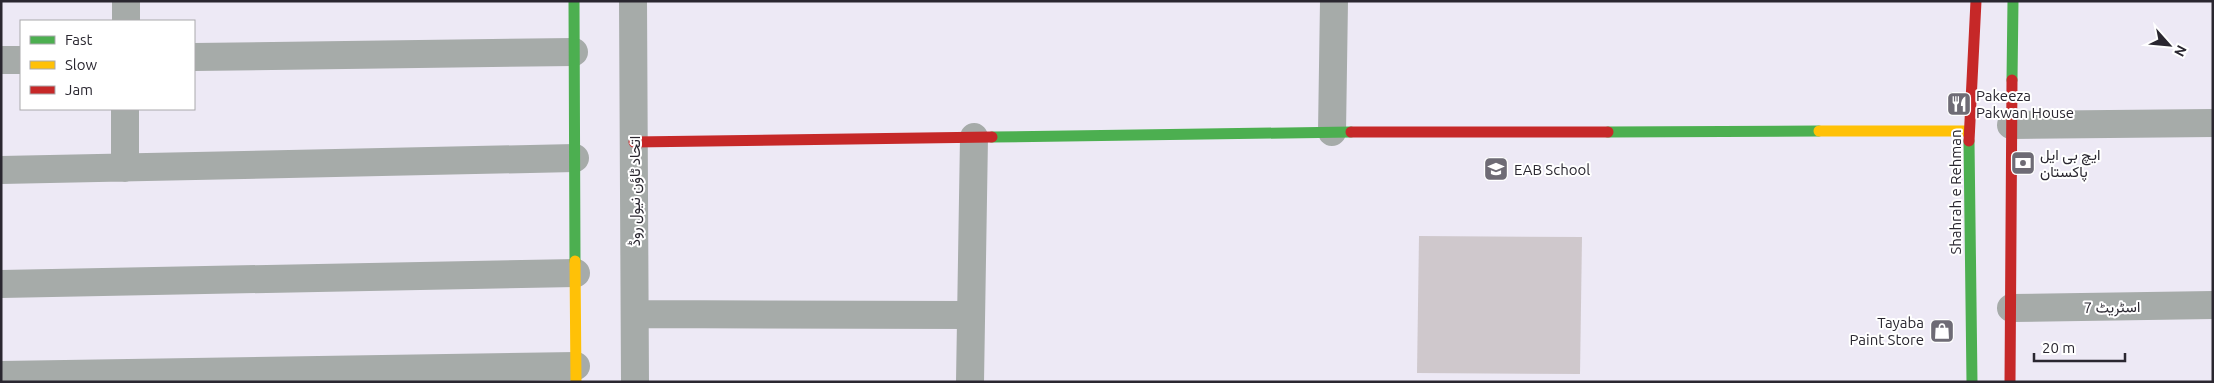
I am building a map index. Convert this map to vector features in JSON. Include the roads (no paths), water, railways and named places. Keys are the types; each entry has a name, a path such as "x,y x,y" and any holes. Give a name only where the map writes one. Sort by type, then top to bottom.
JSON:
{"street":[{"path":"126,1 126,20"},
{"path":"1,375 207,377 576,374 574,1"},
{"name":"اتحاد ٹاؤن نیول روڈ","path":"633,1 635,382"},
{"path":"1332,132 1334,1"},
{"name":"Shahrah e Rehman","path":"1972,382 1969,131 1976,1"},
{"path":"2010,382 2013,1"},
{"path":"195,57 574,52"},
{"path":"1,60 20,60"},
{"path":"125,110 125,168"},
{"path":"2011,125 2213,123"},
{"path":"634,142 1332,132 1969,131"},
{"path":"970,382 974,137"},
{"path":"1,170 575,158"},
{"path":"1,284 576,272"},
{"name":"اسٹریٹ 7","path":"2011,308 2213,306"},
{"path":"635,314 971,315"}],"place":[{"name":"Pakeeza Pakwan House","path":"1959,104"},
{"name":"ایچ بی ایل پاکستان","path":"2023,163"},
{"name":"EAB School","path":"1496,169"},
{"name":"Tayaba Paint Store","path":"1942,331"}]}
